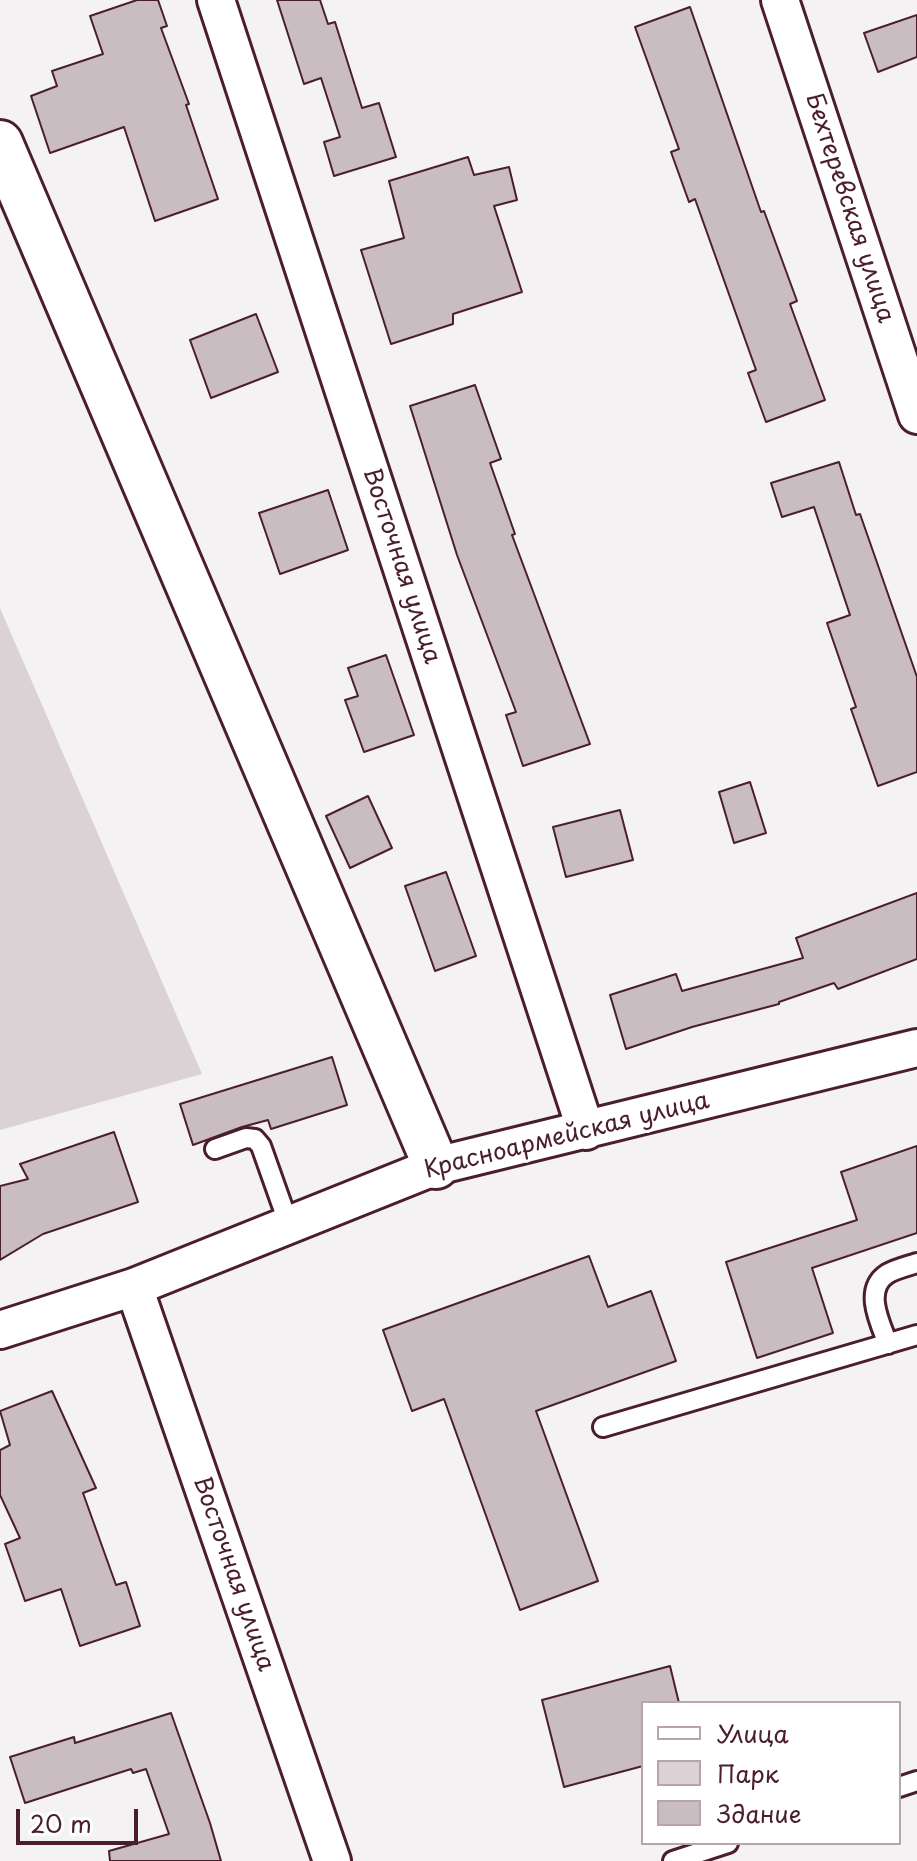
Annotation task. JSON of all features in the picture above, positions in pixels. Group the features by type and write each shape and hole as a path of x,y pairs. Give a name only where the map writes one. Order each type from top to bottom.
{"street":[{"name":"Восточная улица","path":"216,0 586,1131"},
{"name":"Бехтеревская улица","path":"780,0 917,415"},
{"path":"0,143 436,1166"},
{"name":"Красноармейская улица","path":"0,1330 134,1287 436,1166 917,1048"},
{"name":"Восточная улица","path":"134,1287 332,1861"}],"lane":[{"path":"215,1149 246,1138 255,1139 261,1146 289,1225"},
{"path":"888,1344 875,1309 874,1292 886,1275 917,1263"},
{"path":"603,1427 917,1335"},
{"path":"673,1861 722,1845"}],"green space":[{"path":"0,608 202,1074 0,1130"}],"building":[{"path":"137,0 158,0 167,26 161,28 189,104 186,105 218,199 155,221 124,127 50,153 31,96 57,86 52,71 103,54 90,16"},
{"path":"277,0 320,0 328,24 335,22 362,108 379,103 396,157 334,176 324,142 340,137 321,78 304,84"},
{"path":"690,7 761,212 764,211 797,301 790,304 825,400 766,422 748,373 756,370 695,199 689,202 671,152 679,149 635,27"},
{"path":"917,15 917,57 878,72 864,33"},
{"path":"468,157 474,175 509,167 517,200 494,206 522,292 453,314 453,324 391,344 361,250 404,238 389,181"},
{"path":"256,314 278,372 211,398 190,340"},
{"path":"475,385 501,459 490,463 515,534 512,535 590,744 523,766 506,715 516,712 457,555 410,406"},
{"path":"839,462 917,677 917,772 878,786 851,709 856,707 827,623 850,615 814,507 782,517 771,483"},
{"path":"328,490 348,550 280,574 259,513"},
{"path":"386,655 414,735 364,752 345,700 358,696 348,668"},
{"path":"750,782 766,833 734,843 719,792"},
{"path":"368,796 392,848 350,868 326,816"},
{"path":"620,810 633,860 566,877 553,827"},
{"path":"446,872 476,956 435,971 405,886"},
{"path":"917,893 917,959 838,989 834,983 779,1004 692,1027 626,1049 610,995 676,974 682,991 803,958 796,938"},
{"path":"332,1057 347,1105 271,1129 268,1120 193,1145 180,1104"},
{"path":"114,1132 138,1202 43,1234 0,1260 0,1186 28,1179 20,1164"},
{"path":"917,1146 917,1233 812,1268 833,1333 757,1358 726,1262 857,1220 841,1172"},
{"path":"589,1256 608,1307 651,1291 676,1361 536,1411 598,1581 520,1610 444,1399 412,1411 383,1330"},
{"path":"52,1391 96,1488 83,1493 116,1585 126,1582 140,1626 80,1646 61,1589 25,1601 5,1544 20,1538 0,1495 0,1450 10,1445 0,1411"},
{"path":"670,1666 679,1701 641,1701 641,1767 564,1787 542,1700"},
{"path":"171,1713 221,1861 110,1861 109,1851 169,1834 146,1769 133,1773 131,1769 25,1803 10,1757 74,1737 75,1743"}]}
